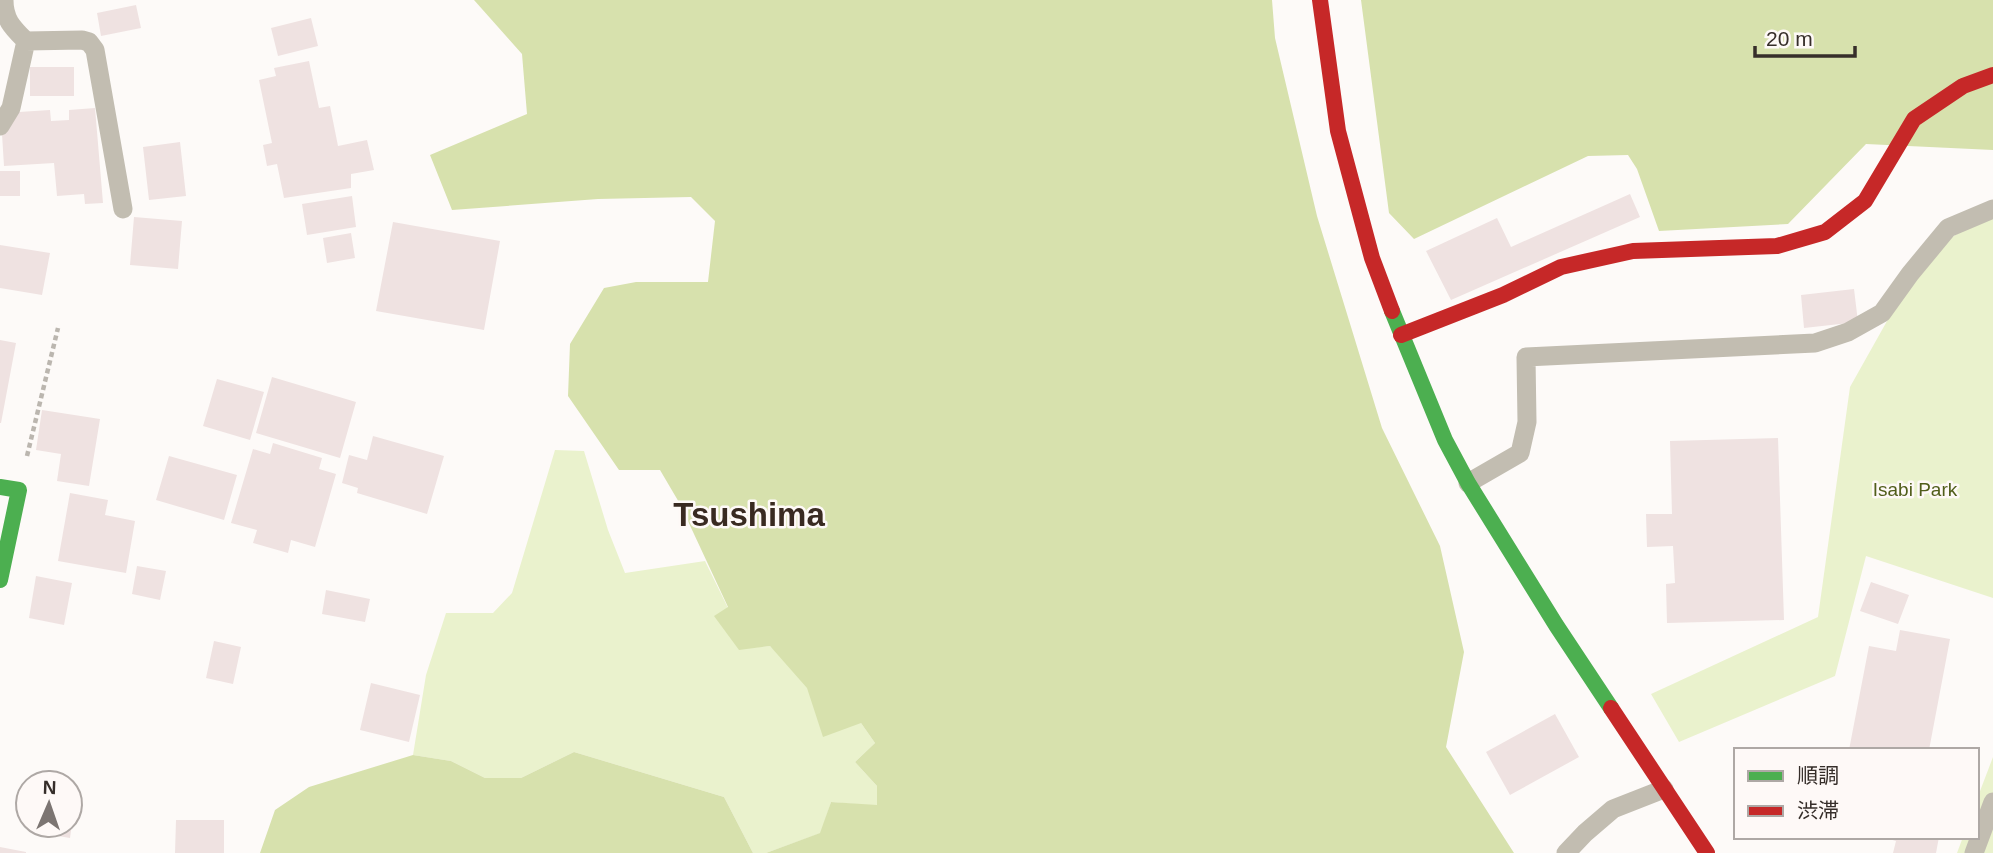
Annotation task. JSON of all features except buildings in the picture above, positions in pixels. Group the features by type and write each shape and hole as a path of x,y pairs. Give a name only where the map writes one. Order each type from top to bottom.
{"street":[{"path":"1320,0 1338,131 1372,258 1445,440 1468,483 1556,625 1707,853"},
{"path":"1401,335 1503,295 1561,267 1633,251 1777,246 1825,232 1866,201 1914,119 1964,86 1993,75"},
{"path":"0,487 19,491 0,580"}],"lane":[{"path":"4,0 5,26 26,41 82,40 95,50 122,209"},
{"path":"0,126 10,108 26,41"},
{"path":"1468,483 1520,453 1527,422 1526,357 1815,343 1848,332 1882,313 1948,228 1993,209"},
{"path":"1566,853 1613,809 1664,789"},
{"path":"1974,853 1993,802"}],"path":[{"path":"19,491 58,328"}],"green space":[{"path":"474,0 1272,0 1275,38 1317,216 1382,428 1440,546 1464,652 1446,747 1514,853 766,853 820,833 831,802 877,805 877,786 855,762 875,743 861,723 823,737 807,688 770,646 739,650 714,616 728,607 680,504 660,470 619,470 568,396 570,344 604,288 636,282 708,282 715,221 691,197 598,199 452,210 430,155 527,114 522,54"},
{"path":"1361,0 1993,0 1993,150 1866,144 1788,224 1659,231 1637,169 1628,155 1588,156 1414,239 1389,213"},
{"name":"Isabi Park","path":"1993,215 1993,598 1866,556 1835,676 1679,742 1651,694 1818,617 1850,387 1905,289 1949,239 1986,216"},
{"path":"555,450 584,451 608,530 625,573 705,561 728,608 715,616 739,649 770,646 861,723 875,743 855,762 877,786 877,806 831,802 821,833 766,853 753,853 724,797 574,752 521,778 485,778 451,761 413,755 426,675 446,613 493,613 512,593"},
{"path":"574,752 724,797 753,853 260,853 275,810 309,787 413,755 451,761 485,778 521,778"},
{"path":"1993,757 1993,853 1957,853 1962,839 1979,839 1979,794"}],"traffic: fast":[{"path":"1392,311 1445,440 1468,483 1611,708"},
{"path":"0,487 19,490 0,580"}],"traffic: jam":[{"path":"1320,0 1338,131 1372,258 1392,311"},
{"path":"1401,335 1503,295 1561,267 1633,251 1777,246 1825,232 1865,201 1914,119 1963,86 1993,75"},
{"path":"1611,708 1707,853"}],"district":[{"name":"Tsushima","path":"749,514"}]}
